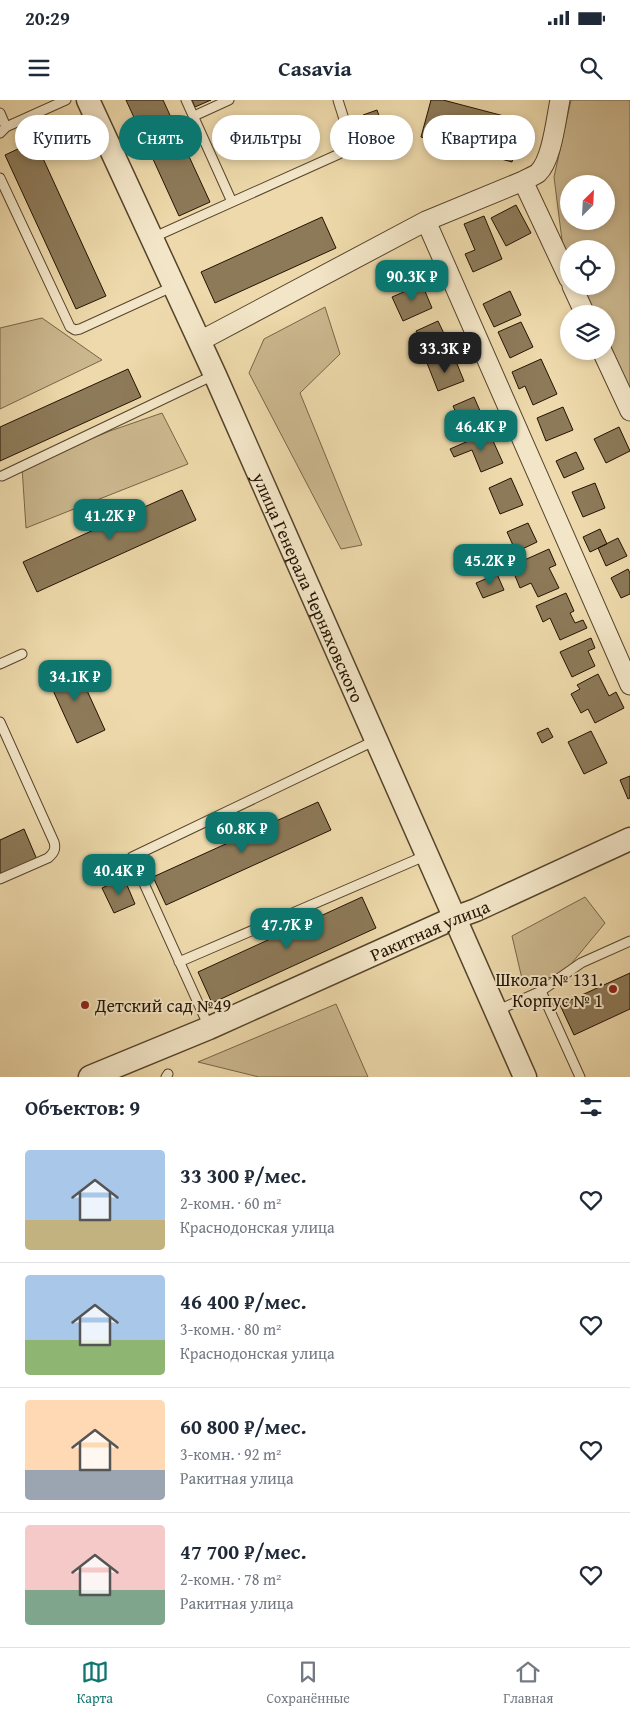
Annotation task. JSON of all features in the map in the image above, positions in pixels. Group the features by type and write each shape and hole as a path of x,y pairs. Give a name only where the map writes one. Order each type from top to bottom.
{"street":[{"name":"улица Генерала Черняховского","path":"88,100 200,341 525,1077"},
{"path":"200,341 426,221 537,174 544,165 560,100"},
{"path":"523,181 560,260"},
{"path":"426,221 630,685"},
{"path":"606,360 630,411"},
{"name":"Ракитная улица","path":"90,1077 209,1028 454,918 476,910 630,839"}],"lane":[{"path":"0,113 3,130 66,100"},
{"path":"186,100 194,115"},
{"path":"196,115 229,100"},
{"path":"152,238 339,154 344,148 347,133 338,100"},
{"path":"202,134 232,202"},
{"path":"0,178 70,328 80,329 174,286"},
{"path":"2,476 215,375"},
{"path":"0,664 22,654"},
{"path":"0,722 55,848 53,854 48,858 0,880"},
{"path":"209,1028 132,857 377,740"},
{"path":"179,962 428,854"},
{"path":"496,1011 540,991 581,963 630,941"},
{"path":"540,991 580,1077"}],"shaded area":[{"path":"571,100 630,100 630,397 613,360 615,360 615,305 587,305 582,295 615,295 615,240 562,240 561,230 615,230 615,175 560,175 560,224 554,177"},
{"path":"325,307 340,354 300,393 362,545 341,549 249,373 264,339"},
{"path":"42,318 102,360 0,409 0,328"},
{"path":"162,413 188,464 26,528 22,467 110,431"},
{"path":"585,897 605,923 562,975 523,983 512,936"},
{"path":"336,1004 368,1077 259,1077 198,1062"}],"building":[{"path":"126,100 163,100 170,115 133,115"},
{"path":"192,100 211,100 195,107"},
{"path":"431,100 443,100 500,115 427,115"},
{"path":"377,110 379,115 363,115"},
{"path":"15,150 15,160 44,160 106,296 76,309 5,155"},
{"path":"153,160 191,160 210,202 179,216"},
{"path":"516,205 531,233 506,246 491,218"},
{"path":"484,216 502,259 473,272 465,254 475,250 464,224"},
{"path":"322,217 336,248 215,303 201,272"},
{"path":"422,284 432,308 403,321 392,297"},
{"path":"510,291 521,315 494,327 483,304"},
{"path":"438,321 449,344 426,355 416,331"},
{"path":"521,322 533,347 510,358 498,332"},
{"path":"438,359 441,365 455,359 464,381 438,391 427,363"},
{"path":"541,359 557,394 533,405 525,386 519,389 512,372"},
{"path":"128,369 141,397 0,461 0,427"},
{"path":"474,397 484,420 463,429 453,406"},
{"path":"563,407 573,430 546,441 537,418"},
{"path":"619,427 630,451 606,463 594,439"},
{"path":"489,432 503,463 481,472 472,450 454,457 450,449"},
{"path":"576,452 584,469 564,478 556,461"},
{"path":"511,478 523,505 500,514 489,488"},
{"path":"595,483 605,508 583,517 572,492"},
{"path":"182,490 196,520 37,592 23,562"},
{"path":"528,523 537,542 516,552 507,532"},
{"path":"600,529 607,544 590,552 583,537"},
{"path":"618,538 627,556 606,566 598,548"},
{"path":"549,549 556,565 549,568 559,588 538,597 531,583 520,588 511,566"},
{"path":"628,569 630,573 630,594 621,598 611,578"},
{"path":"497,574 504,590 483,598 476,583"},
{"path":"566,593 574,611 570,613 575,623 583,620 587,628 560,640 550,618 543,622 536,606"},
{"path":"591,638 595,648 588,651 595,666 572,677 560,652"},
{"path":"74,662 105,730 77,743 46,675"},
{"path":"598,674 609,696 616,692 624,708 595,723 588,709 581,713 571,694 580,689 577,685"},
{"path":"548,728 553,737 542,743 537,733"},
{"path":"591,731 607,763 584,774 568,742"},
{"path":"630,776 630,798 628,799 620,780"},
{"path":"318,802 331,830 166,905 153,877"},
{"path":"24,829 38,862 0,879 0,840"},
{"path":"124,878 135,904 114,913 102,888"},
{"path":"362,897 376,928 212,1003 198,972"},
{"name":"Школа № 131. Корпус № 1","path":"630,973 630,1009 574,1035 560,1005"}],"place":[{"name":"Школа № 131. Корпус № 1","path":"613,989"},
{"name":"Детский сад №49","path":"85,1005"}]}
